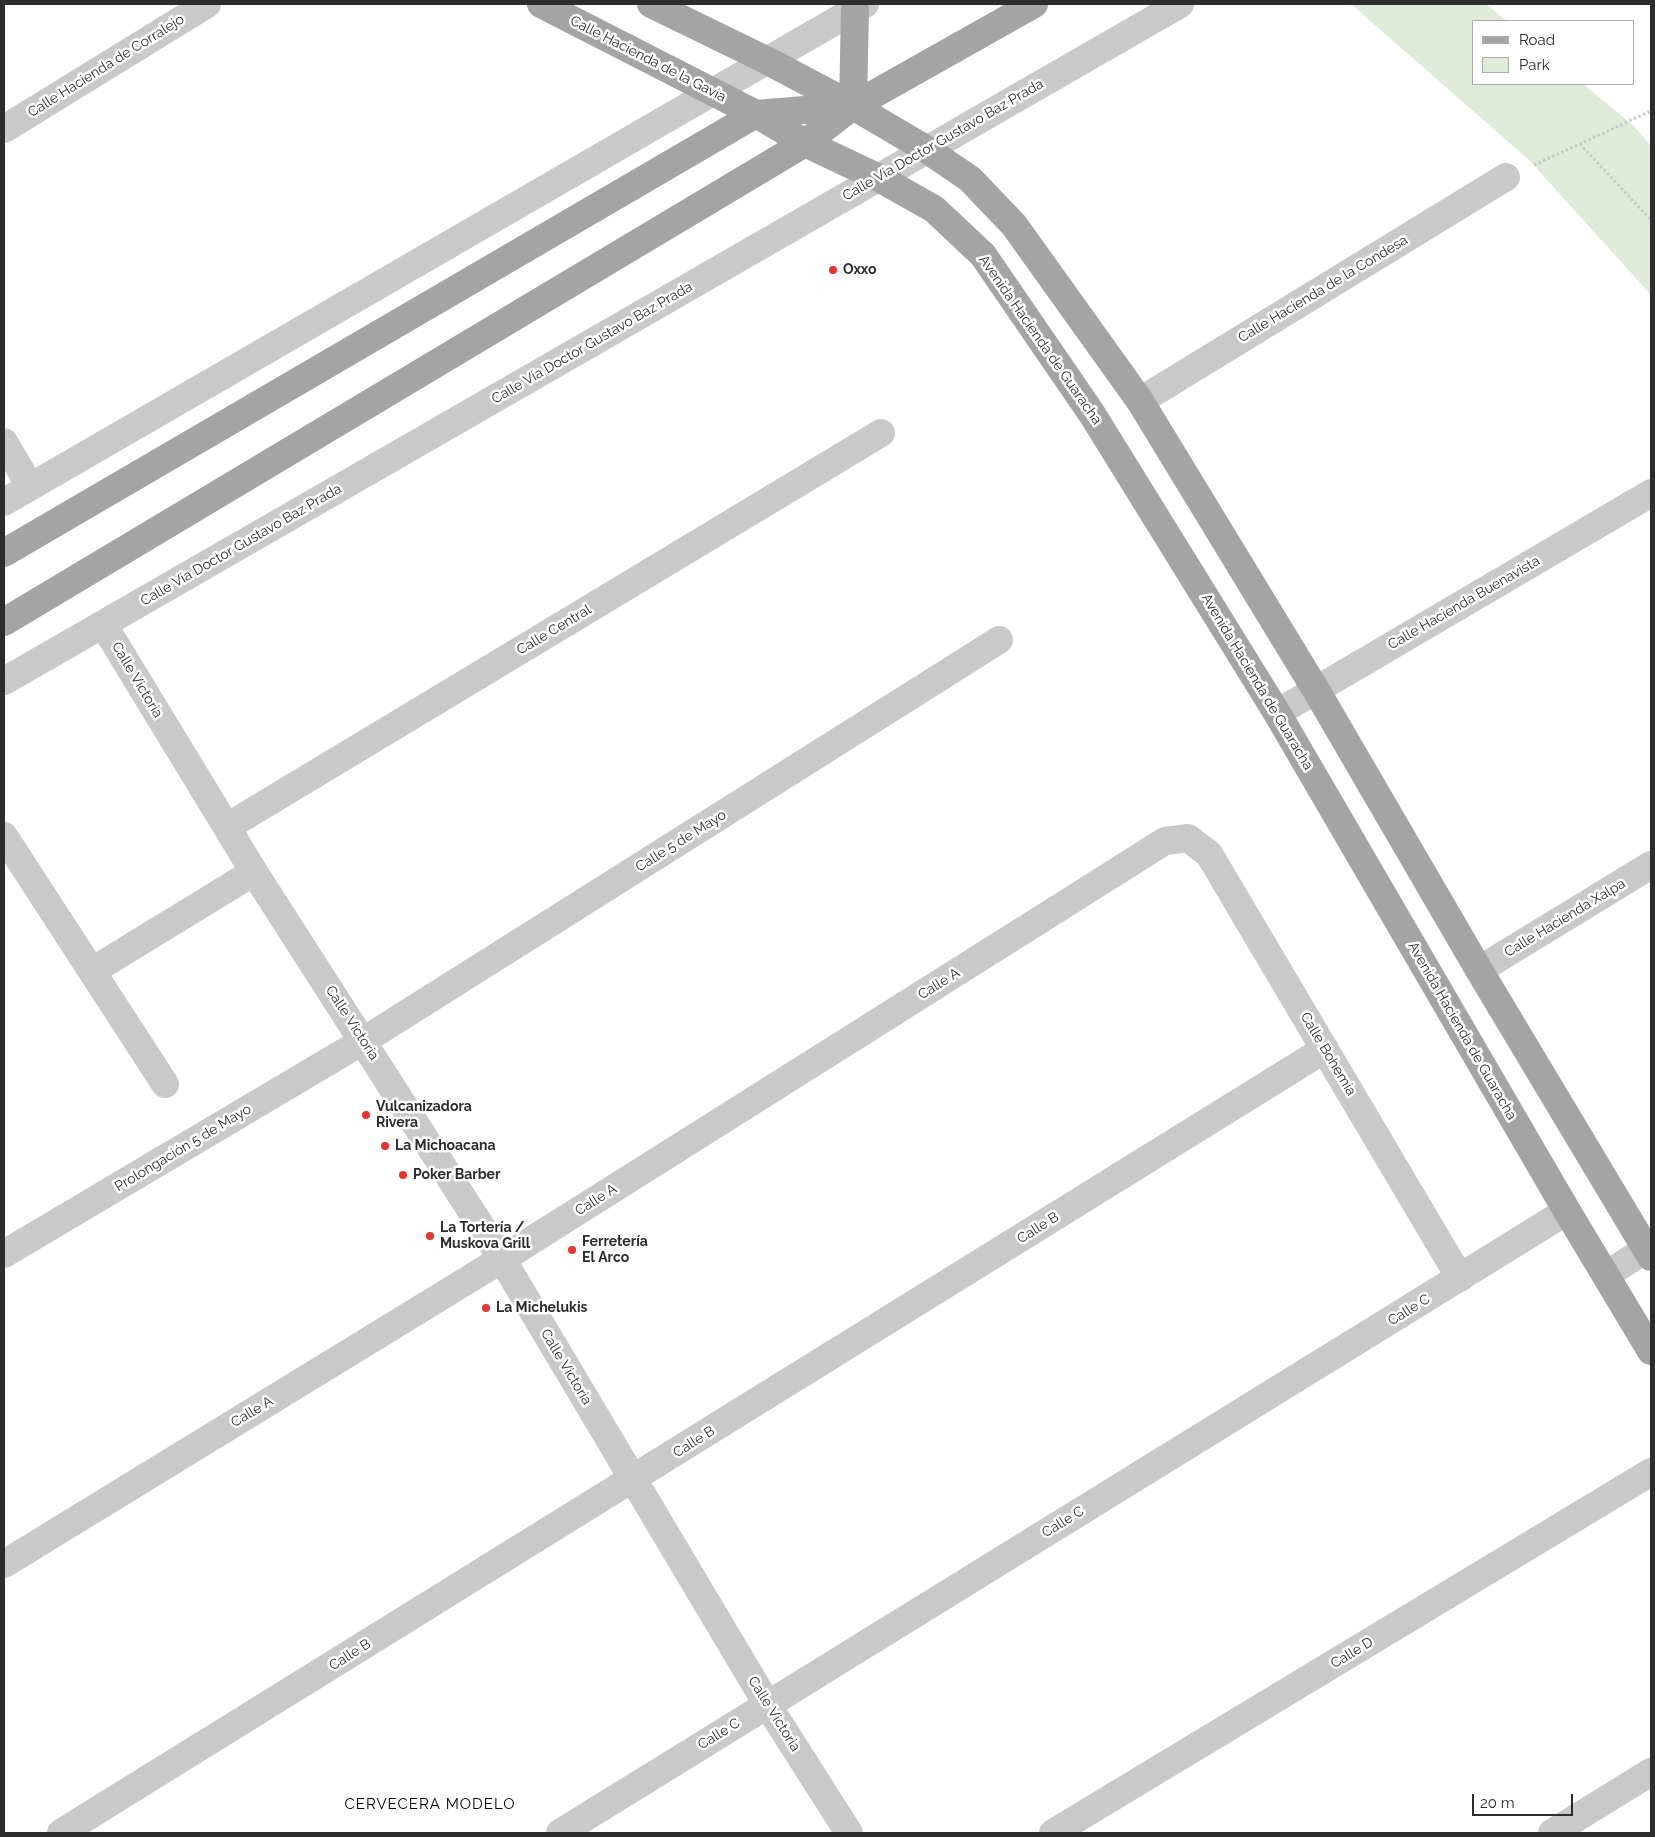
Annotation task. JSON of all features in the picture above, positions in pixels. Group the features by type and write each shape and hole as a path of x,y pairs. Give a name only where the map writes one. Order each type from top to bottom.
{"main road":[{"name":"Calle Hacienda de la Gavia","path":"540,4 756,114"},
{"path":"651,4 766,60 853,106 926,149 970,179 1014,225 1140,401 1316,690 1479,970 1650,1251"},
{"path":"4,622 805,142 853,106 1034,4"},
{"path":"853,106 860,7"},
{"path":"4,553 756,114 853,106"},
{"name":"Avenida Hacienda de Guaracha","path":"756,114 805,142 879,178 934,209 982,255 1092,414 1276,713 1567,1211 1651,1350"}],"street":[{"name":"Calle Hacienda de Corralejo","path":"4,129 208,4"},
{"name":"Calle Vía Doctor Gustavo Baz Prada","path":"4,681 1180,4"},
{"path":"4,502 711,91 860,7"},
{"name":"Calle Hacienda de la Condesa","path":"1140,401 1506,177"},
{"name":"Calle Central","path":"227,827 881,434"},
{"path":"4,442 30,486"},
{"name":"Calle Hacienda Buenavista","path":"1276,713 1651,493"},
{"name":"Calle Victoria","path":"103,624 254,872 502,1259 767,1704 849,1833"},
{"name":"Calle 5 de Mayo","path":"363,1041 999,640"},
{"path":"4,836 164,1084"},
{"name":"Calle Bohemia","path":"1188,838 1209,854 1460,1278"},
{"name":"Calle A","path":"4,1564 502,1259 1165,841 1188,838"},
{"name":"Calle Hacienda Xalpa","path":"1479,970 1651,865"},
{"path":"92,971 254,872"},
{"name":"Prolongación 5 de Mayo","path":"4,1254 363,1041"},
{"name":"Calle B","path":"61,1833 634,1480 1325,1049"},
{"name":"Calle C","path":"560,1833 1567,1211"},
{"path":"1606,1275 1650,1251"},
{"name":"Calle D","path":"1053,1833 1651,1472"},
{"path":"1552,1833 1651,1772"}],"path":[{"path":"1506,177 1651,111"},
{"path":"1580,144 1651,220"}],"green space":[{"path":"1351,4 1486,4 1506,20 1472,20 1472,85 1584,85 1634,126 1651,146 1651,295 1529,160"}],"place":[{"name":"Oxxo","path":"833,270"},
{"name":"Vulcanizadora Rivera","path":"366,1115"},
{"name":"La Michoacana","path":"385,1146"},
{"name":"Poker Barber","path":"403,1175"},
{"name":"La Tortería / Muskova Grill","path":"430,1236"},
{"name":"Ferretería El Arco","path":"572,1250"},
{"name":"La Michelukis","path":"486,1308"}],"district":[{"name":"CERVECERA MODELO","path":"430,1804"}]}
